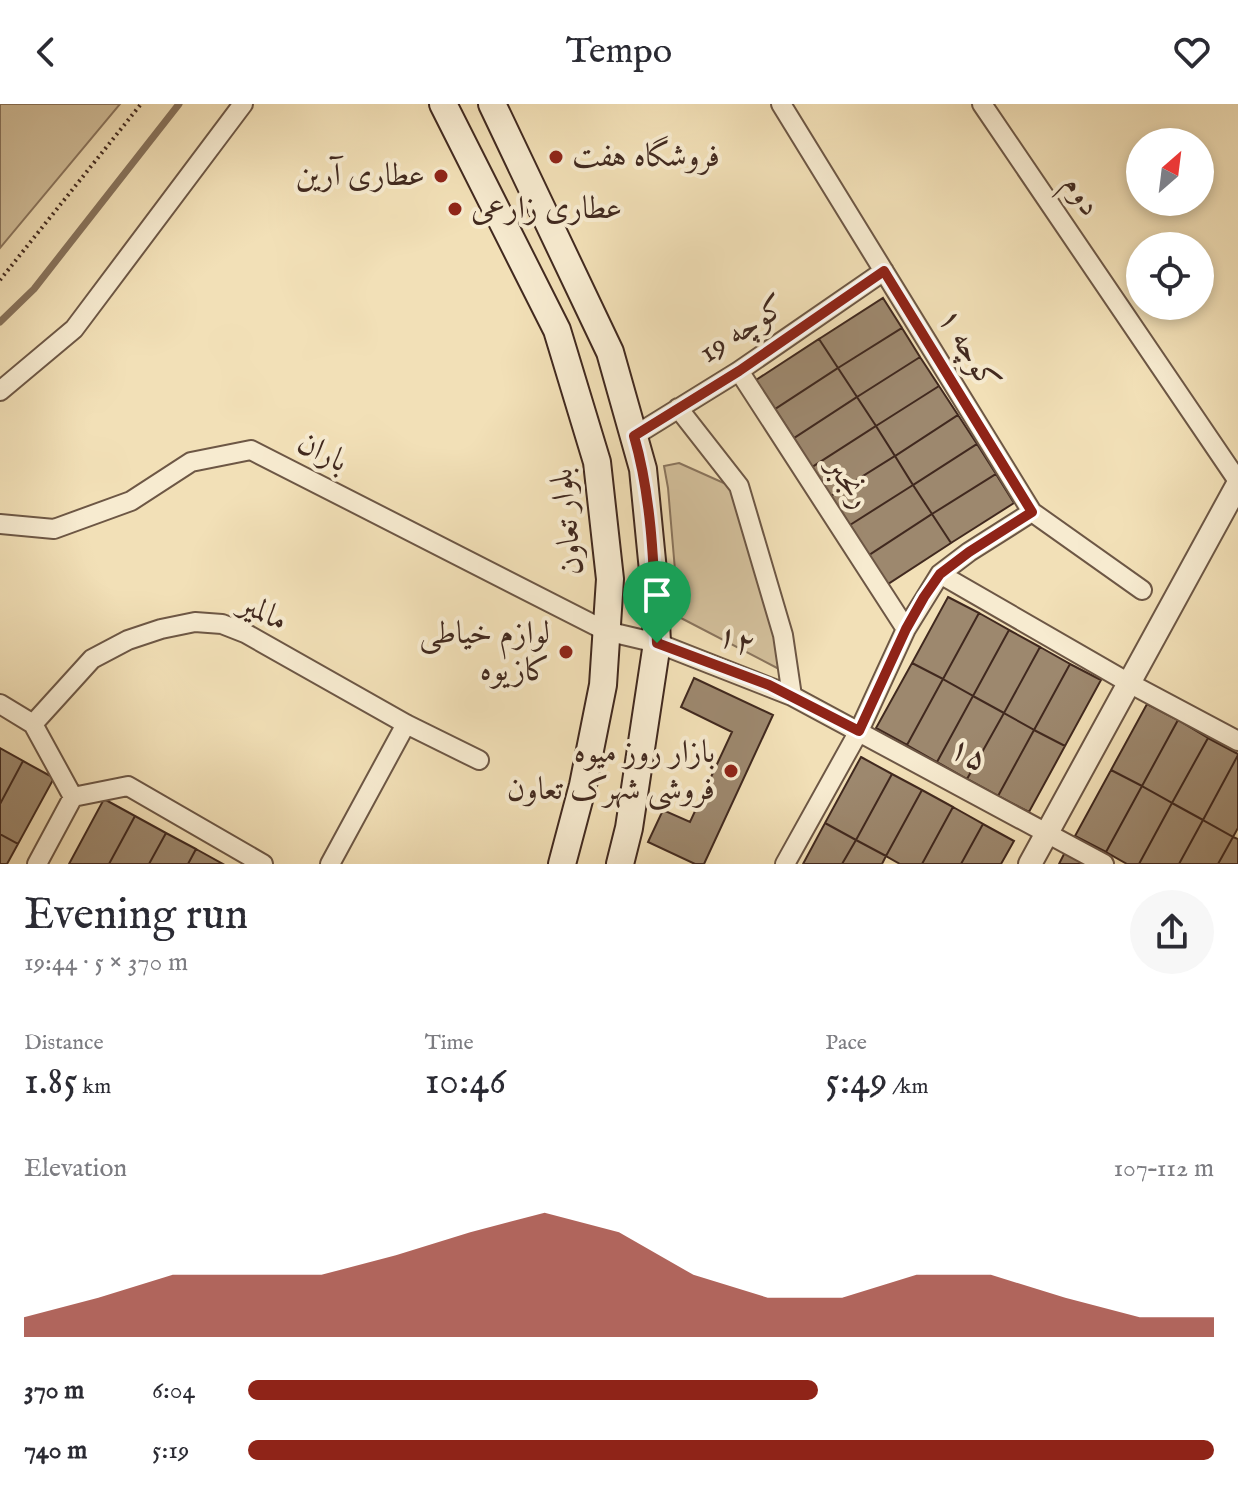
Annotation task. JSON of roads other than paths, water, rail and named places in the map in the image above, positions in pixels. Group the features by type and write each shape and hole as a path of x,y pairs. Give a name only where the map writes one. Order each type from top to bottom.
{"main road":[{"name":"بلوار تعاون","path":"443,104 557,330 597,462 610,579 603,685 583,785 562,864"},
{"path":"492,104 610,352 643,469 657,643 629,828 620,864"}],"street":[{"path":"0,391 74,329 243,104"},
{"name":"کوچه ۱","path":"781,104 1032,512 1142,590"},
{"name":"دوم","path":"982,104 1238,482"},
{"name":"کوچه 19","path":"634,436 739,371 884,271"},
{"name":"رنجبر","path":"739,371 906,629"},
{"path":"678,408 739,486 783,635 792,696"},
{"name":"باران","path":"0,524 54,529 131,501 191,462 251,450 606,631 657,643"},
{"path":"1030,864 1238,482"},
{"path":"785,864 859,731 906,629 940,574 1032,512"},
{"path":"940,574 1129,683 1238,741"},
{"name":"مالمیر","path":"33,724 92,659 128,640 161,629 195,622 222,624 245,633 406,724 479,760"},
{"name":"۱۲","path":"657,643 792,696 859,731"},
{"path":"0,704 33,724 73,797"},
{"path":"330,864 406,724"},
{"name":"۱۵","path":"859,731 1104,864"},
{"path":"73,797 128,786 263,864"},
{"path":"37,864 73,797"}],"waterway":[{"path":"0,322 34,289 179,104"}],"place":[{"name":"فروشگاه هفت","path":"556,157"},
{"name":"عطاری آرین","path":"441,176"},
{"name":"عطاری زارعی","path":"455,209"},
{"name":"لوازم خیاطی کازیوه","path":"566,652"},
{"name":"بازار روز میوه فروشی شهرک تعاون","path":"731,771"}]}
